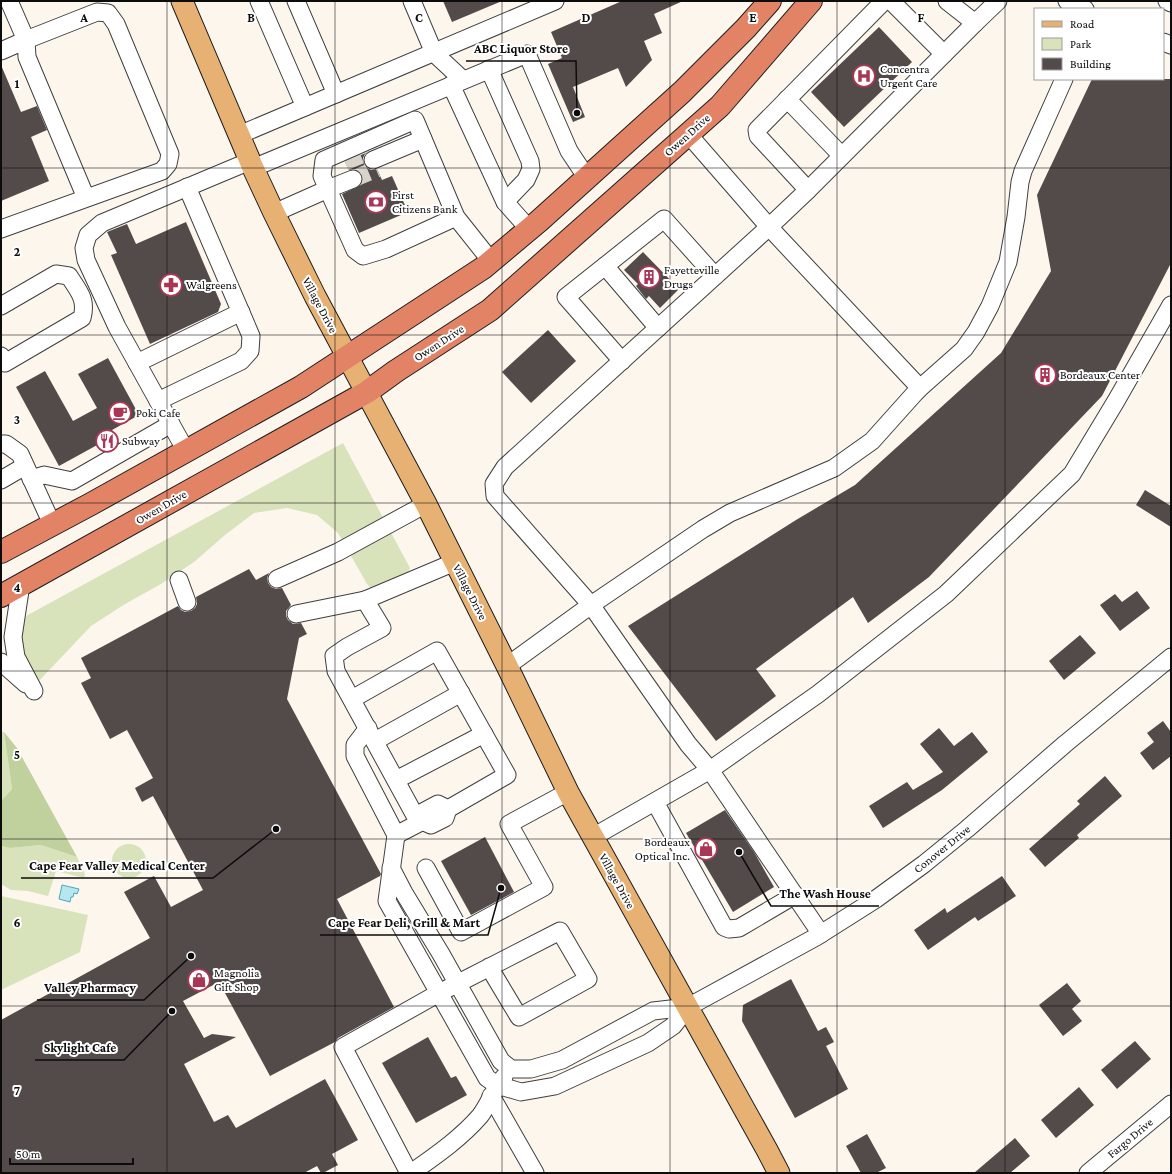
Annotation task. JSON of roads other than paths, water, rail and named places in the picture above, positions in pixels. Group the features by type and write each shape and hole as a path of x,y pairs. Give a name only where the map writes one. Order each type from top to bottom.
{"highway":[{"path":"1,552 301,387 465,280 491,261 529,229 682,92 746,28 770,1"},
{"name":"Owen Drive","path":"1,596 367,392 490,310 720,106 811,1"}],"main road":[{"name":"Village Drive","path":"182,1 251,165 315,296 426,504 568,792 764,1143 779,1173"}],"street":[{"path":"9,1 26,40 27,58 86,198"},
{"path":"259,1 305,107"},
{"path":"296,1 336,94"},
{"path":"412,1 434,53 457,83 505,202 529,229"},
{"path":"239,135 555,1"},
{"path":"808,190 758,136 757,130 884,1"},
{"path":"891,1 944,54"},
{"path":"947,1 975,23"},
{"path":"820,934 710,770 688,744 591,605 494,496 494,484 505,468 808,190 998,1"},
{"path":"1066,1 1083,8"},
{"path":"1167,1 1171,3"},
{"path":"1,51 97,12 108,13 116,24 170,154 168,164 162,171 1,229"},
{"path":"186,451 137,363 86,260 84,248 88,235 102,223 187,187 251,165 527,54 569,151 587,178"},
{"path":"490,69 531,165 531,169 526,180 505,202"},
{"path":"507,666 591,605 703,529 730,513 834,468 872,440 920,388 964,348 976,332 990,306 1008,262 1023,171 1064,80"},
{"path":"788,99 842,156"},
{"path":"373,160 421,134"},
{"path":"421,134 324,160 325,180 355,250 363,256 386,250 456,217"},
{"path":"421,134 456,217 491,261"},
{"path":"688,134 769,227 920,388"},
{"path":"274,213 325,180 349,170"},
{"path":"158,401 241,361 250,350 251,336 187,187"},
{"path":"622,361 566,298 664,219 715,276"},
{"path":"606,266 658,328"},
{"path":"1,306 56,274 69,276 81,294 85,308 82,318 5,363 1,356"},
{"path":"85,308 107,305"},
{"path":"593,837 710,770 818,694 946,594 1072,474 1171,305"},
{"path":"137,363 241,312"},
{"path":"1,480 28,472 72,481 171,424"},
{"path":"1,444 6,444 20,454 52,524"},
{"path":"277,579 338,552 426,504"},
{"path":"296,614 365,600 455,562"},
{"path":"179,580 187,602"},
{"path":"1,662 34,691 16,657 13,637 21,584"},
{"path":"365,600 382,628 347,647 334,656 336,671 421,822"},
{"path":"352,699 438,651 507,775 448,809 438,804 423,812 421,822"},
{"name":"Conover Drive","path":"688,1007 820,934 876,899 924,864 967,829 1065,744 1171,657"},
{"path":"461,693 372,734 355,745 355,756 396,835 387,901 494,1090 535,1173"},
{"path":"396,780 484,734"},
{"path":"426,868 461,932 544,887 509,824 568,792"},
{"path":"655,802 724,927 729,929 739,928 795,895"},
{"path":"396,835 421,822"},
{"path":"391,868 501,1061 511,1069 531,1069 562,1060 653,1011 688,1007"},
{"path":"489,967 519,1017 588,979 560,931 457,983 343,1047 410,1173 449,1146 480,1115 494,1090 511,1069"},
{"path":"494,1090 521,1092 555,1086 648,1043 673,1026 688,1007"},
{"name":"Fargo Drive","path":"1088,1173 1171,1104"}],"water":[{"path":"62,885 79,889 77,894 74,893 73,897 71,897 70,902 59,899"}],"tunnel":[{"path":"345,162 369,152"},
{"path":"353,179 377,169"}],"place":[{"name":"Concentra Urgent Care","path":"864,76"},
{"name":"ABC Liquor Store","path":"577,113"},
{"name":"First Citizens Bank","path":"376,202"},
{"name":"Fayetteville Drugs","path":"649,277"},
{"name":"Walgreens","path":"171,285"},
{"name":"Bordeaux Center","path":"1045,375"},
{"name":"Poki Cafe","path":"120,413"},
{"name":"Subway","path":"107,441"},
{"name":"Cape Fear Valley Medical Center","path":"276,829"},
{"name":"Bordeaux Optical Inc.","path":"706,849"},
{"name":"The Wash House","path":"739,852"},
{"name":"Cape Fear Deli, Grill & Mart","path":"501,888"},
{"name":"Valley Pharmacy","path":"191,956"},
{"name":"Magnolia Gift Shop","path":"199,980"},
{"name":"Skylight Cafe","path":"172,1011"}]}
